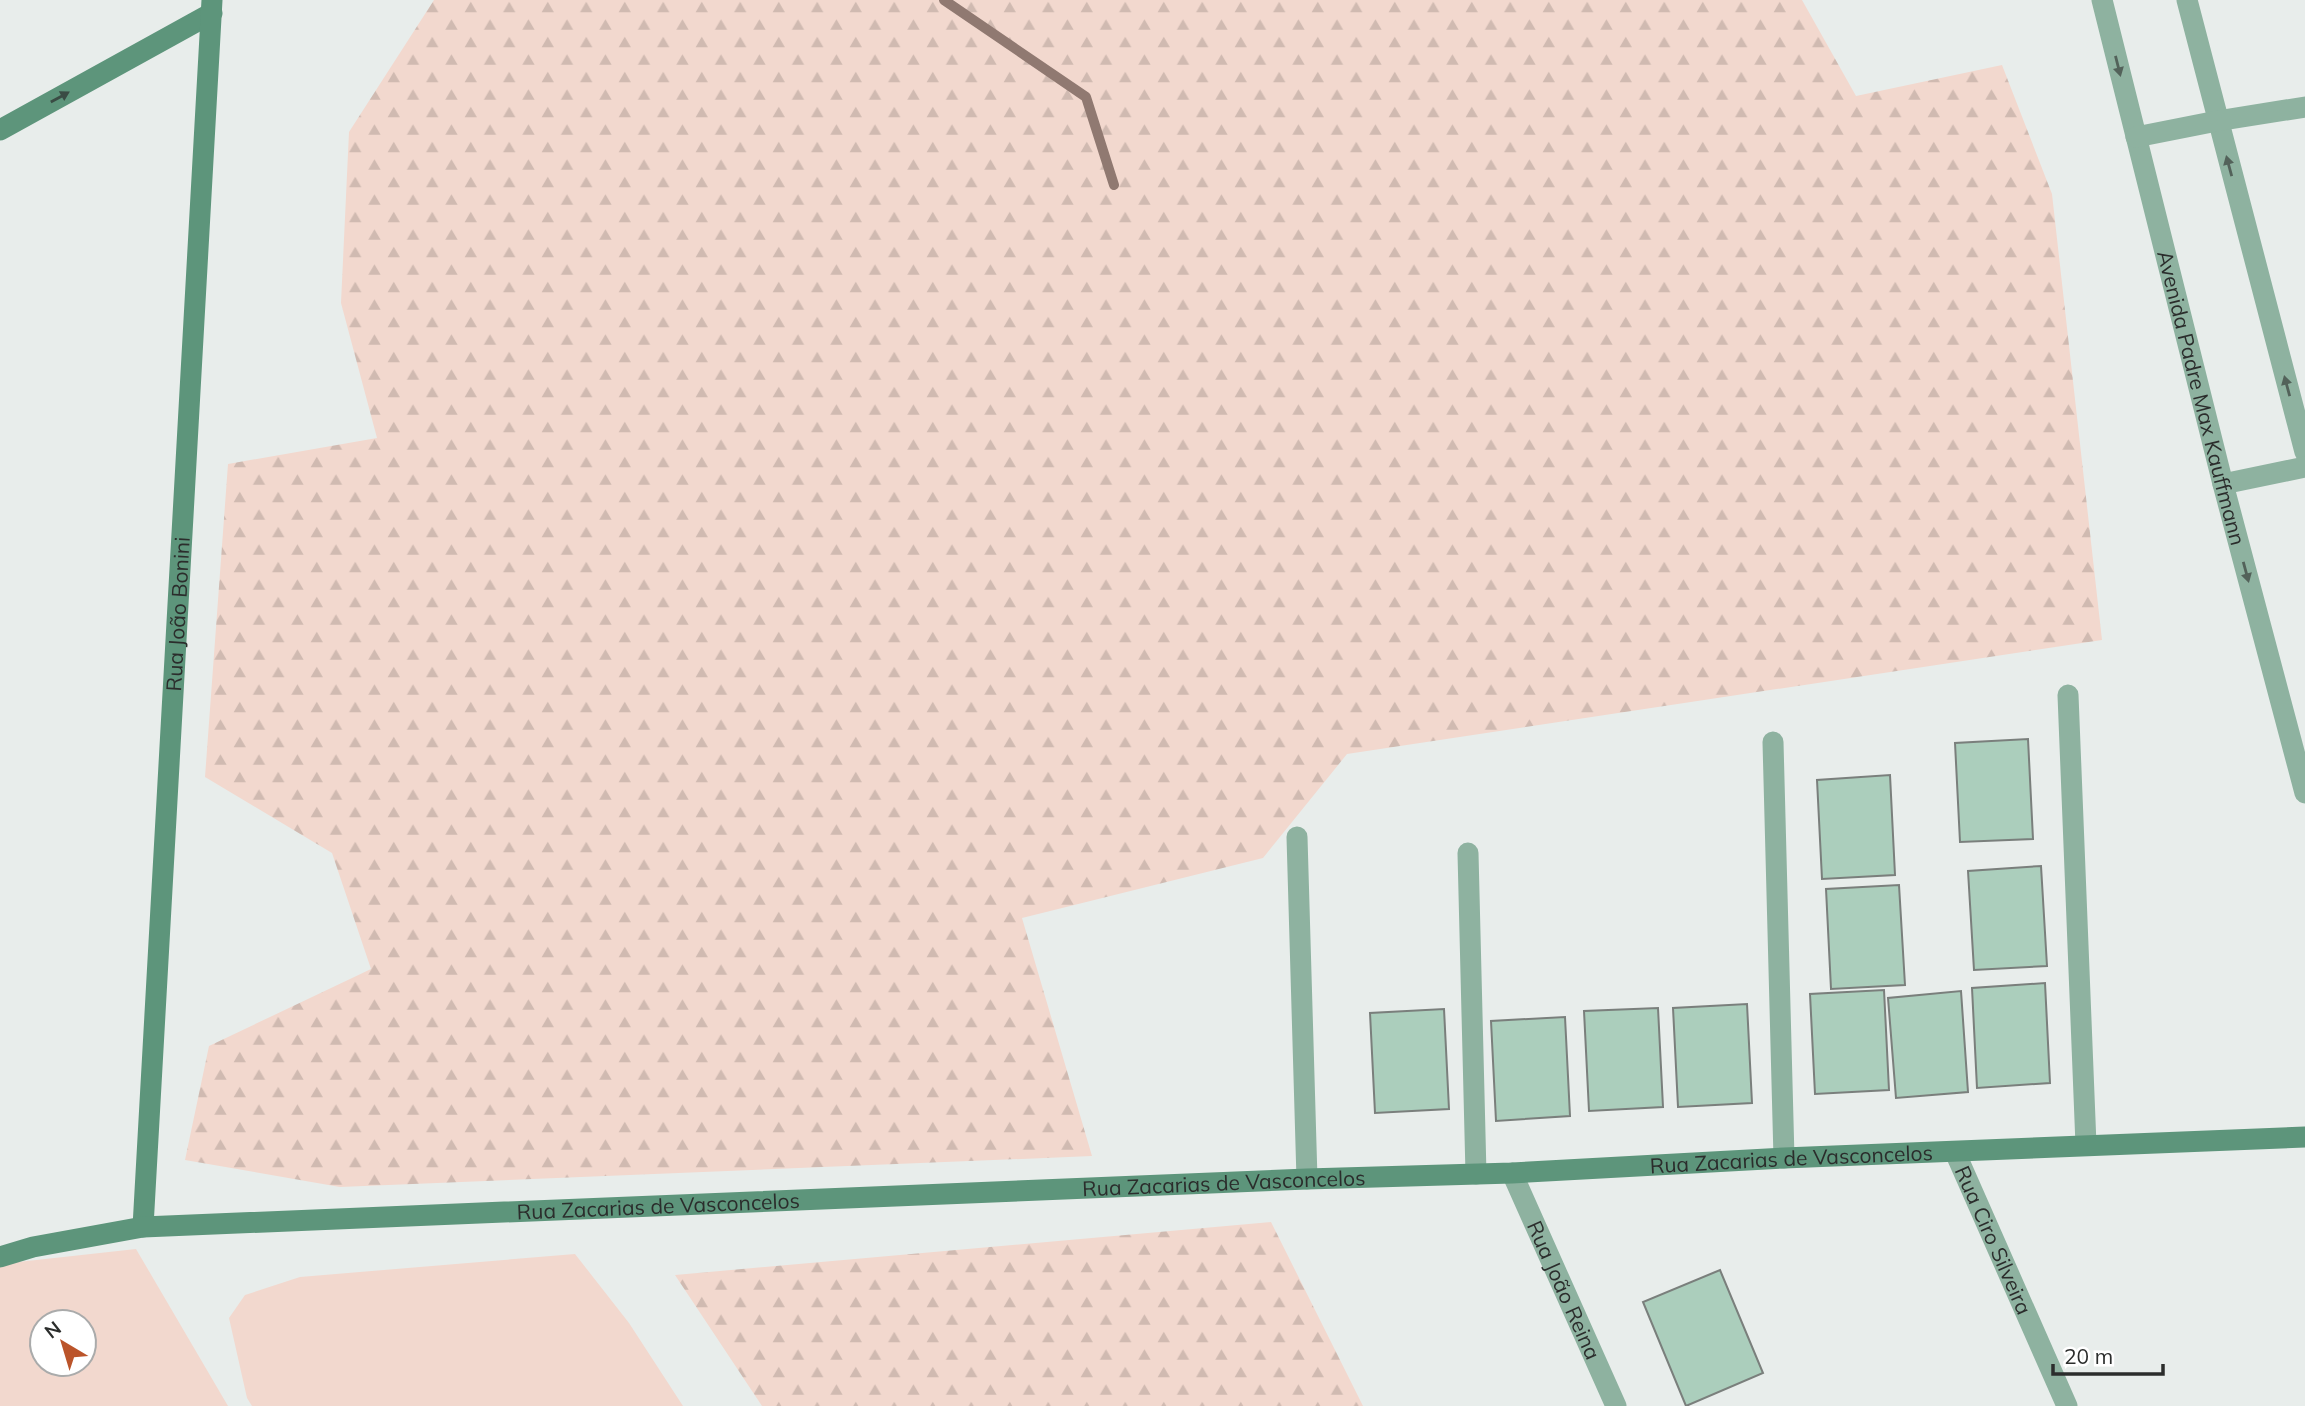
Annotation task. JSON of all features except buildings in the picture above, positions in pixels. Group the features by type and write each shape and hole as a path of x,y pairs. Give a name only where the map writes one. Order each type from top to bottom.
{"street":[{"name":"Avenida Padre Max Kauffmann","path":"2102,0 2223,484 2300,755 2305,793"},
{"path":"2187,0 2305,452"},
{"path":"0,130 212,6"},
{"name":"Rua João Bonini","path":"143,1227 212,6"},
{"path":"2136,137 2305,107"},
{"path":"2223,484 2305,467"},
{"path":"2068,695 2085,1145"},
{"path":"1773,742 1784,1158"},
{"path":"1297,837 1307,1179"},
{"path":"1468,853 1476,1174"},
{"name":"Rua Zacarias de Vasconcelos","path":"0,1257 33,1247 143,1227 1512,1173 1784,1158 2305,1137"},
{"name":"Rua Ciro Silveira","path":"1955,1152 2067,1406"},
{"name":"Rua João Reina","path":"1512,1173 1616,1406"}],"green space":[{"path":"434,0 1802,0 1856,96 2002,65 2052,194 2102,640 1347,754 1263,858 1022,918 1092,1156 340,1187 185,1160 209,1046 371,969 332,853 205,777 228,464 377,438 341,303 349,132"},
{"path":"1271,1222 1363,1406 762,1406 675,1275"},
{"path":"136,1249 228,1406 0,1406 0,1264"},
{"path":"575,1254 629,1323 683,1406 252,1406 247,1398 229,1318 245,1295 300,1277"}],"waterway":[{"path":"944,0 1086,97 1114,185"}]}
